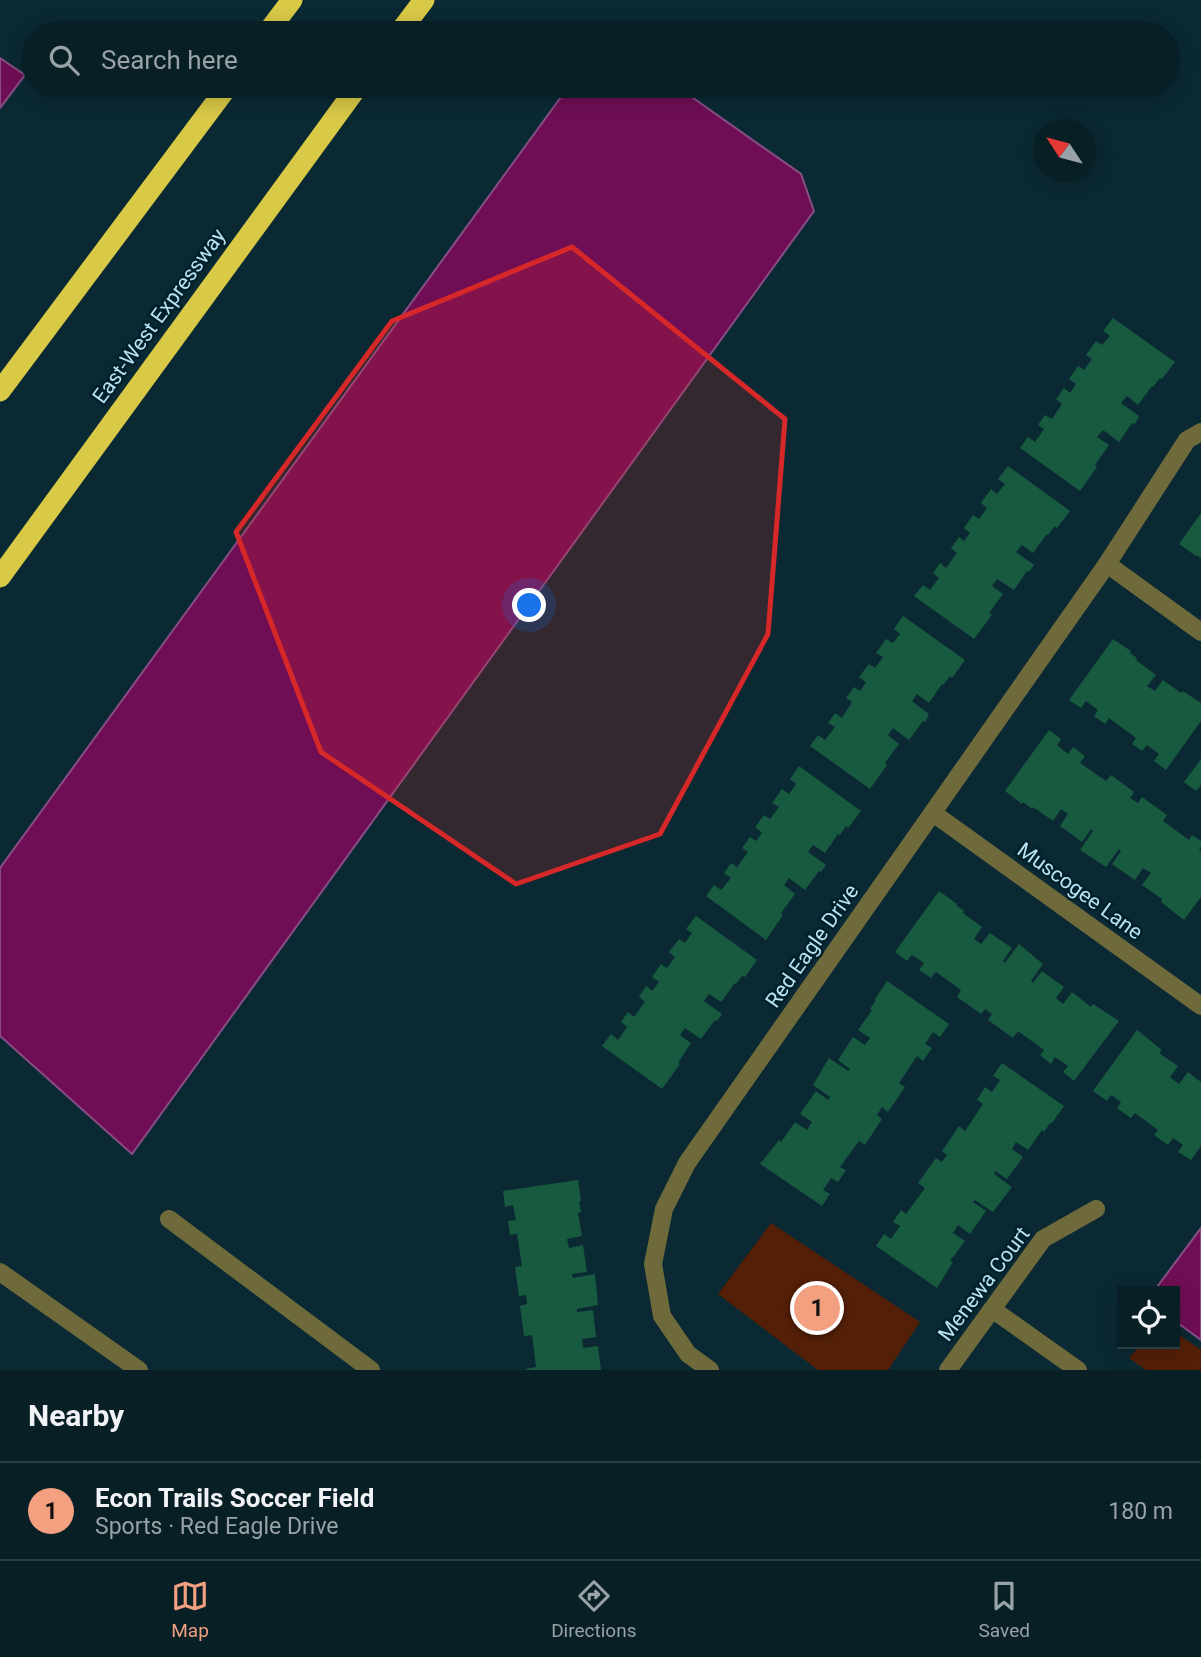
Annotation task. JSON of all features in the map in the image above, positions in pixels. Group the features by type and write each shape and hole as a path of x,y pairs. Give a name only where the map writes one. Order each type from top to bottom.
{"highway":[{"path":"276,21 292,0"},
{"path":"407,21 424,0"},
{"path":"0,391 219,98"},
{"name":"East-West Expressway","path":"0,577 349,98"}],"street":[{"name":"Red Eagle Drive","path":"710,1370 688,1354 662,1316 653,1264 664,1209 687,1163 1107,564 1187,440 1201,432"},
{"path":"1107,564 1201,632"},
{"name":"Muscogee Lane","path":"933,813 1201,1006"},
{"name":"Menewa Court","path":"948,1370 1043,1239 1096,1209"},
{"path":"169,1219 371,1370"},
{"path":"0,1272 139,1370"},
{"path":"992,1309 1077,1370"}],"highlighted area":[{"path":"572,247 785,419 768,634 660,834 516,884 321,752 236,532 392,321"}],"shaded area":[{"path":"0,58 21,72 21,80 0,108"},
{"path":"560,98 693,98 801,174 814,211 132,1154 0,1036 0,868"},
{"path":"771,1223 920,1322 888,1370 818,1370 718,1294"},
{"path":"1201,1228 1201,1340 1180,1325 1180,1286 1158,1286"},
{"path":"1180,1335 1201,1350 1201,1370 1146,1370 1129,1358 1137,1349 1180,1349"}],"building":[{"path":"1113,318 1175,362 1138,405 1127,396 1121,403 1139,416 1119,442 1103,430 1097,437 1109,445 1080,491 1020,448 1028,437 1035,442 1044,429 1038,425 1045,415 1052,419 1062,404 1056,399 1064,388 1070,393 1076,384 1069,379 1078,366 1084,370 1092,359 1086,355 1096,341 1102,345 1110,336 1103,331"},
{"path":"1008,466 1070,511 1033,553 1022,545 1016,552 1034,565 1014,590 997,579 992,586 1003,594 989,613 992,615 974,639 914,596 923,585 930,590 939,578 933,573 940,563 946,568 957,553 951,548 959,537 964,541 970,533 964,528 973,515 979,519 987,508 981,503 991,489 997,494 1005,484 998,479"},
{"path":"1201,513 1201,558 1179,544"},
{"path":"903,616 965,660 952,678 950,676 942,684 929,703 917,694 912,701 929,714 909,740 893,728 888,735 899,744 870,789 810,746 818,735 825,740 835,727 828,723 835,713 842,718 852,702 846,698 854,687 860,691 866,682 859,677 869,664 875,668 883,657 876,653 886,639 893,643 900,634 894,629"},
{"path":"1113,639 1131,651 1136,660 1156,675 1147,686 1155,691 1163,680 1201,703 1201,721 1166,770 1154,761 1159,754 1147,745 1142,751 1132,744 1136,738 1109,718 1105,724 1094,716 1098,710 1086,701 1081,708 1069,700"},
{"path":"1049,730 1061,739 1057,745 1068,754 1073,747 1085,756 1080,763 1106,781 1111,775 1134,792 1130,798 1138,803 1142,797 1167,815 1163,821 1189,840 1192,835 1201,841 1201,897 1184,920 1142,885 1151,873 1143,868 1135,880 1112,864 1121,851 1119,849 1106,867 1080,850 1093,831 1091,829 1082,842 1060,826 1068,814 1061,809 1053,821 1005,791"},
{"path":"1201,759 1201,785 1196,791 1184,782"},
{"path":"799,766 861,811 848,828 846,826 840,835 838,834 825,853 813,845 808,852 826,865 805,890 789,878 784,885 795,894 766,940 706,896 714,885 721,890 731,878 724,873 731,863 737,867 748,852 742,848 750,837 756,841 762,833 755,827 764,815 770,819 779,807 772,803 782,789 789,794 796,784 790,779"},
{"path":"939,891 982,927 974,939 981,944 990,933 1012,948 1003,961 1005,963 1019,944 1043,964 1031,981 1033,983 1042,971 1064,987 1056,998 1063,1004 1072,992 1091,1007 1093,1004 1119,1021 1074,1081 1063,1072 1068,1066 1055,1057 1051,1064 1040,1055 1044,1050 1018,1031 1013,1038 988,1020 992,1014 985,1009 981,1014 957,997 961,990 936,972 931,978 919,970 924,963 912,955 907,961 895,952"},
{"path":"696,916 757,960 721,1002 709,994 704,1001 722,1014 701,1039 685,1028 680,1035 691,1043 662,1089 602,1046 611,1034 618,1040 627,1027 621,1022 628,1012 634,1017 645,1002 639,997 646,986 652,991 659,982 652,977 661,964 667,968 675,957 669,952 679,939 685,943 692,933 686,929"},
{"path":"887,981 949,1024 940,1037 933,1032 925,1044 932,1048 923,1061 917,1056 899,1083 905,1087 888,1112 882,1107 877,1115 882,1119 865,1145 859,1141 840,1167 846,1170 838,1182 831,1178 823,1190 830,1194 822,1206 760,1164 795,1122 807,1130 812,1122 800,1114 816,1091 828,1100 830,1097 813,1085 829,1058 848,1071 850,1069 838,1060 853,1037 865,1045 870,1038 858,1030"},
{"path":"1137,1030 1162,1050 1159,1053 1178,1066 1170,1077 1179,1084 1188,1072 1201,1082 1201,1146 1191,1160 1178,1152 1183,1145 1173,1138 1168,1145 1154,1135 1158,1130 1135,1113 1131,1118 1117,1108 1121,1102 1111,1095 1107,1101 1093,1091"},
{"path":"1002,1063 1064,1106 1028,1150 1016,1142 1012,1149 1023,1157 1007,1179 995,1171 994,1174 1012,1187 993,1212 975,1200 973,1202 986,1211 970,1234 958,1225 953,1233 965,1241 950,1261 953,1262 937,1288 876,1246 884,1234 891,1239 900,1226 893,1222 901,1210 906,1214 925,1188 918,1183 936,1158 942,1162 947,1155 942,1151 959,1126 965,1131 983,1104 977,1100 985,1087 992,1092 1000,1080 993,1076"},
{"path":"578,1180 581,1212 578,1213 582,1236 567,1239 569,1248 583,1245 587,1272 572,1274 573,1278 595,1274 598,1305 577,1309 577,1312 593,1310 596,1337 582,1339 583,1348 598,1346 601,1370 526,1370 536,1367 532,1335 524,1336 520,1306 527,1304 526,1295 519,1296 515,1267 522,1266 517,1234 510,1235 508,1221 516,1220 513,1205 505,1207 503,1191"}],"place":[{"name":"Econ Trails Soccer Field","path":"817,1308"}]}
